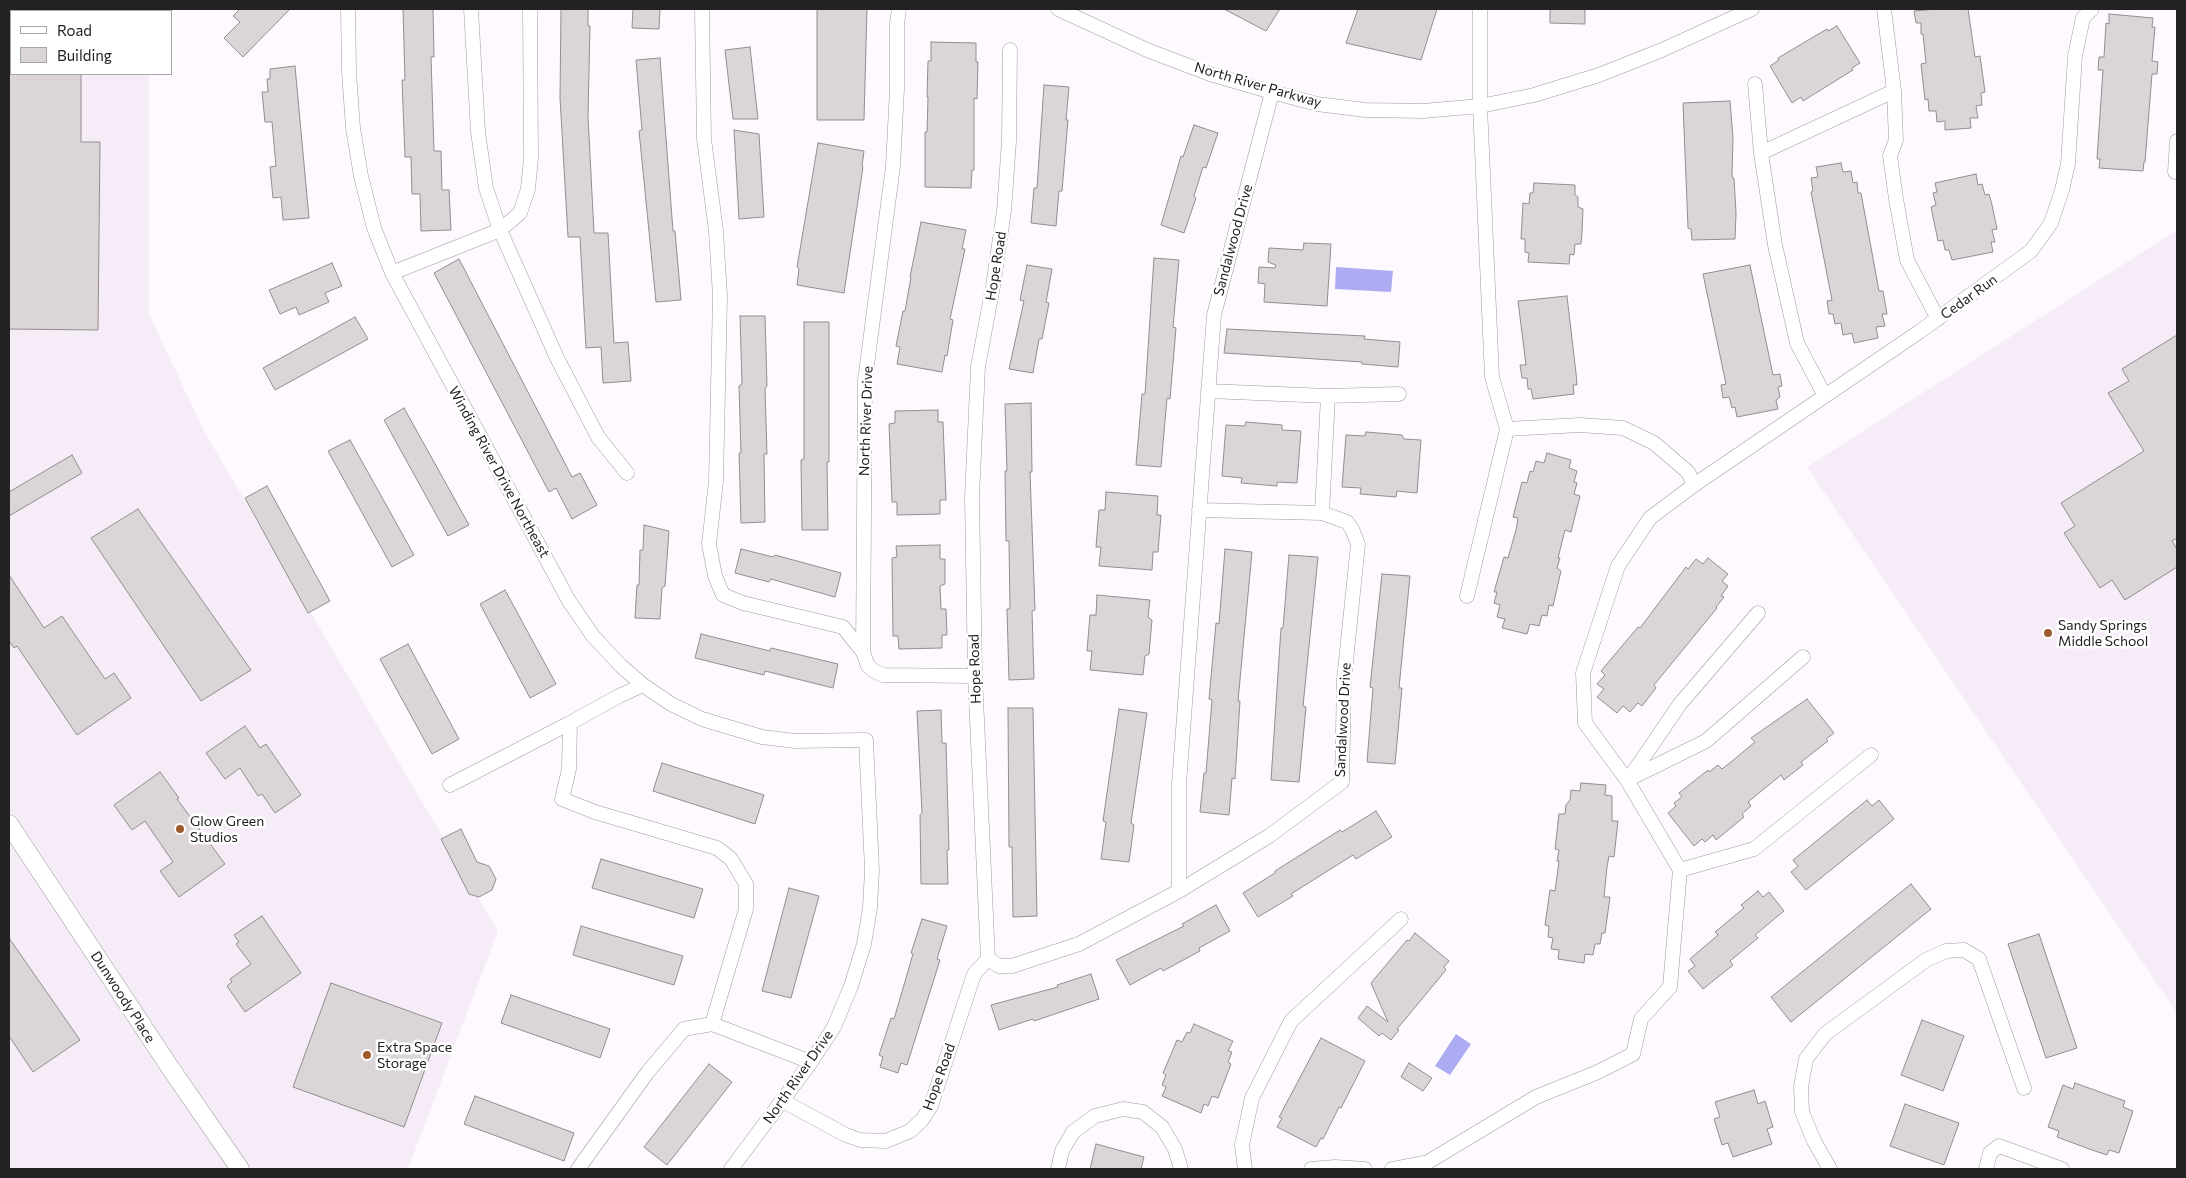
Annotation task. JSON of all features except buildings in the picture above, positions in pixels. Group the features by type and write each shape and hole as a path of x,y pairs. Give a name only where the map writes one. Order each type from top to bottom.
{"street":[{"name":"Winding River Drive Northeast","path":"348,9 349,72 353,128 374,228 392,273 569,601 593,636 620,666 643,685 671,704 702,719 762,737 795,741 866,740"},
{"path":"471,9 478,132 486,188 500,230 557,358 598,437 627,473"},
{"path":"392,273 500,230 520,213 528,189 530,158 530,9"},
{"path":"702,9 704,139 716,231 720,296 716,481 709,544 715,576 723,595 743,603 842,627 863,652 868,666 883,675 975,676"},
{"name":"North River Drive","path":"863,652 865,380 893,166 897,89 896,24 899,9"},
{"name":"North River Parkway","path":"1058,9 1147,50 1210,74 1272,92 1317,104 1364,110 1423,112 1480,106 1534,95 1600,75 1662,50 1752,9"},
{"path":"1467,596 1507,429 1492,377 1480,106 1480,9"},
{"path":"1884,9 1894,91 1896,140 1890,156 1896,199 1907,260 1938,319"},
{"name":"Cedar Run","path":"1680,870 1628,780 1585,723 1583,673 1618,566 1650,518 1694,485 1938,319 2031,251 2051,223 2068,164 2075,56 2083,18 2092,9"},
{"name":"Hope Road","path":"783,1101 846,1135 860,1140 886,1141 910,1131 922,1120 932,1106 974,974 988,960 975,676 972,498 978,367 1004,211 1009,141 1010,50"},
{"path":"1755,84 1761,153 1775,245 1797,343 1826,396"},
{"path":"1761,153 1894,91"},
{"name":"Sandalwood Drive","path":"1179,891 1179,784 1214,315 1272,92"},
{"path":"2175,172 2177,141"},
{"path":"1208,391 1328,396 1399,394"},
{"path":"1322,513 1328,396"},
{"path":"1507,429 1580,425 1623,428 1654,443 1688,472 1694,485"},
{"name":"Sandalwood Drive","path":"988,960 999,966 1012,966 1079,944 1179,891 1269,836 1342,782 1344,680 1358,544 1352,529 1347,522 1322,513 1199,510"},
{"path":"1628,780 1680,704 1758,613"},
{"path":"1628,780 1706,741 1803,657"},
{"path":"450,785 643,685"},
{"path":"570,723 569,769 562,799 595,812 717,848 731,859 746,884 746,910 712,1024"},
{"name":"North River Drive","path":"731,1169 811,1062 834,1026 851,986 864,944 870,908 872,870 866,740"},
{"path":"1392,1169 1428,1162 1536,1097 1598,1072 1633,1054 1641,1019 1670,987 1680,870 1754,850 1871,754"},
{"name":"Dunwoody Place","path":"9,824 169,1066 240,1169"},
{"path":"1245,1169 1242,1145 1252,1098 1290,1021 1401,918"},
{"path":"1830,1169 1814,1142 1802,1112 1801,1087 1806,1059 1825,1034 1926,960 1946,951 1964,950 1979,959 2024,1088"},
{"path":"578,1169 647,1073 684,1029 712,1024 811,1062"},
{"path":"1058,1169 1062,1150 1073,1132 1095,1116 1123,1109 1143,1112 1162,1127 1176,1148 1181,1169"},
{"path":"1986,1169 1990,1153 1999,1146 2062,1169"},
{"path":"1311,1169 1335,1167 1365,1169"}],"shaded area":[{"path":"9,9 150,9 10,10 10,75 149,75 149,314 204,431 498,931 408,1169 9,1169"},
{"name":"Sandy Springs Middle School","path":"2177,230 2177,1013 1807,467"}],"water":[{"path":"1336,267 1393,271 1391,292 1335,289"},
{"path":"1456,1034 1471,1044 1450,1075 1435,1066"}],"place":[{"name":"Sandy Springs Middle School","path":"2048,633"},
{"name":"Glow Green Studios","path":"180,829"},
{"name":"Extra Space Storage","path":"367,1055"}]}
